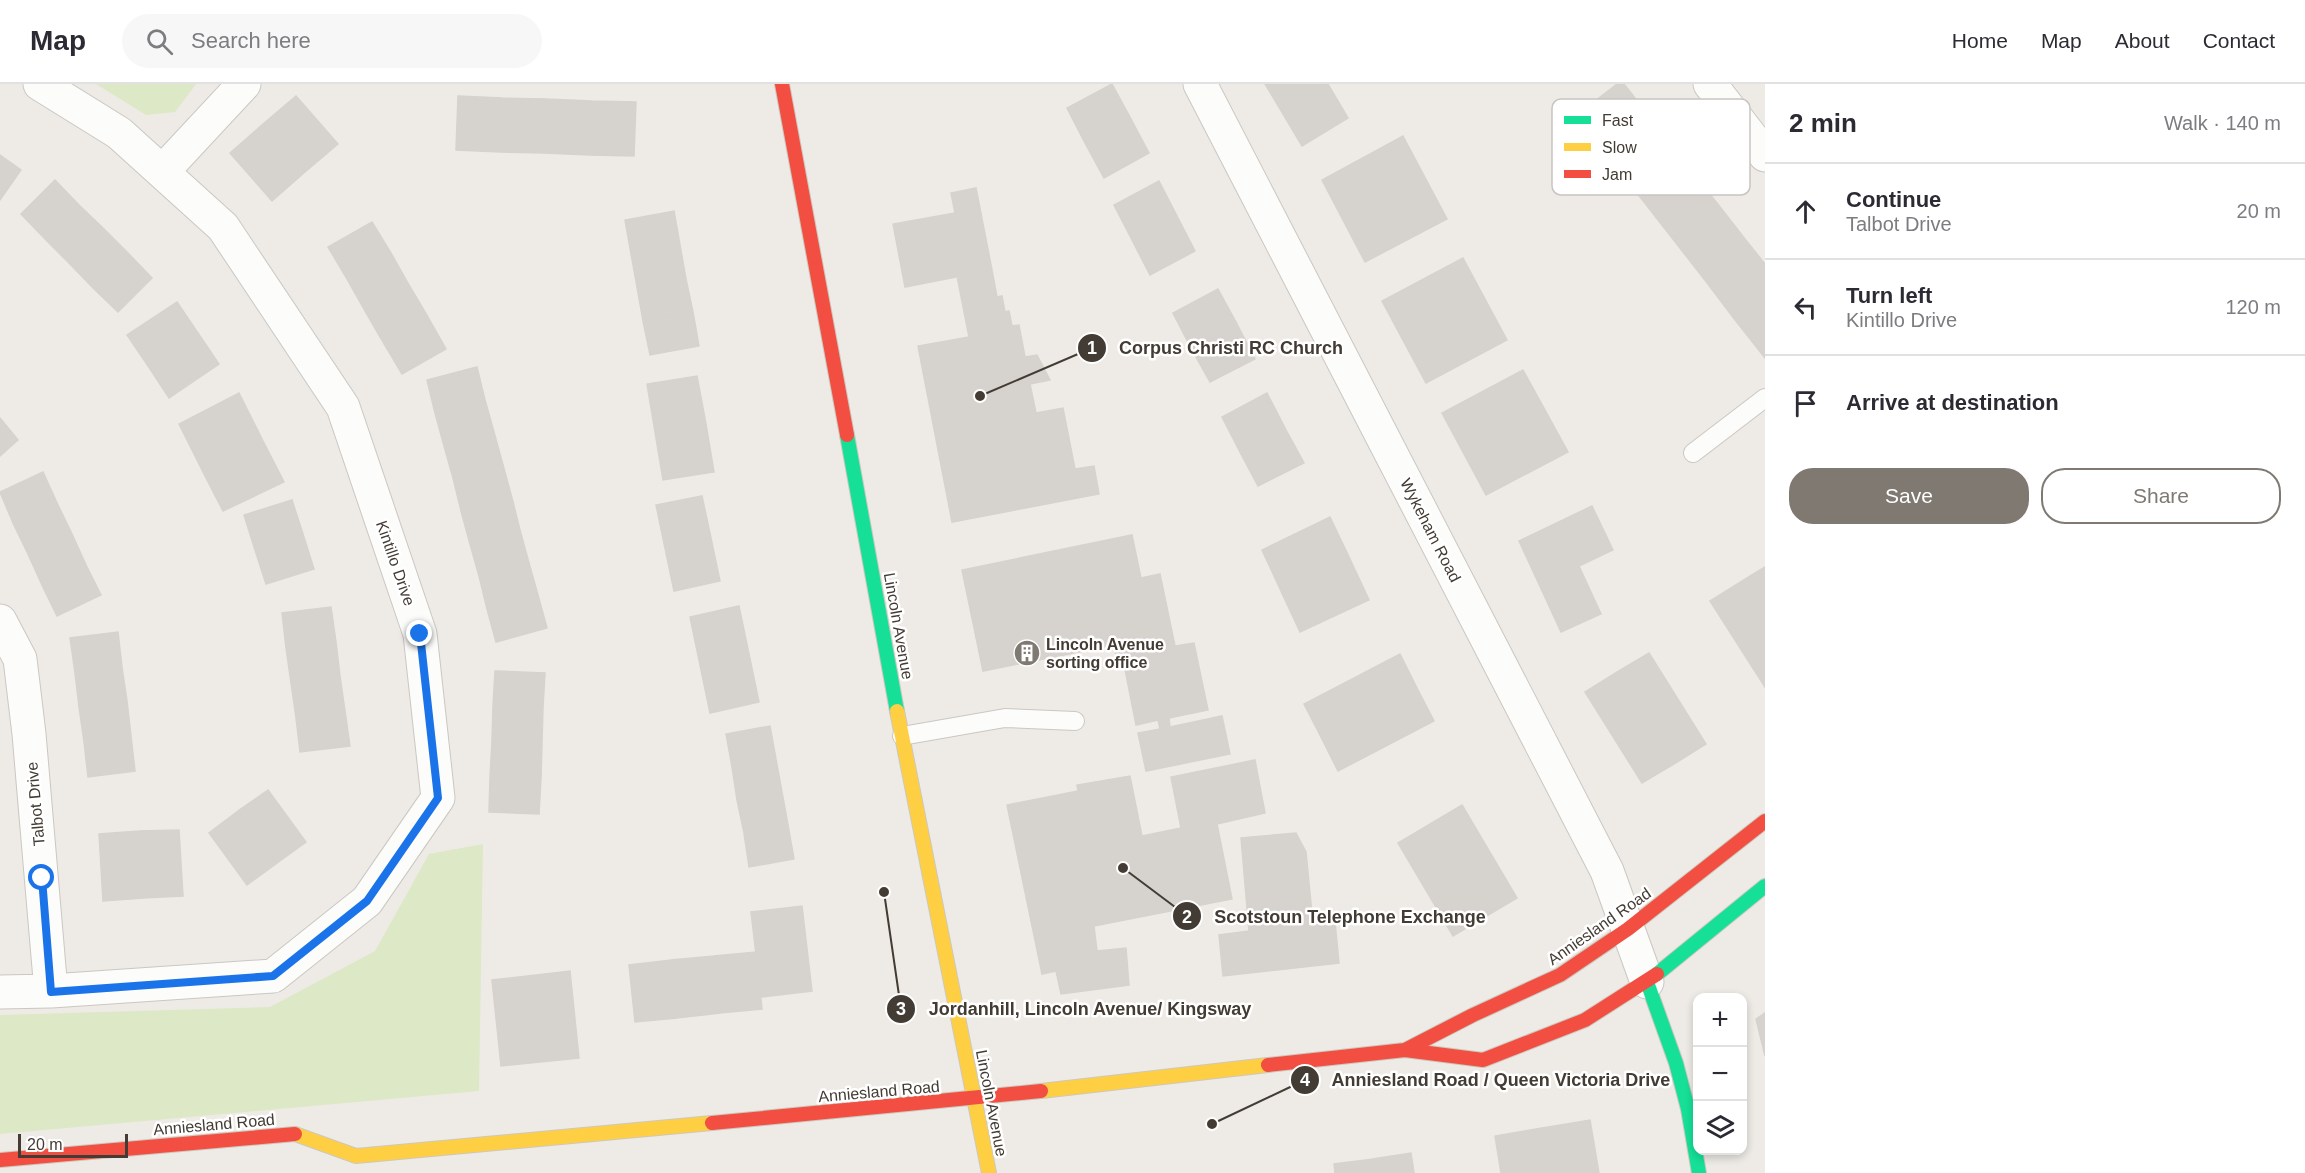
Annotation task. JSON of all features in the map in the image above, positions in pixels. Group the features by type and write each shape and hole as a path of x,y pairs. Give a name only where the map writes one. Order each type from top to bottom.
{"street":[{"name":"Kintillo Drive","path":"0,992 51,992 273,976 367,901 438,798 420,634 343,407 223,227 119,133 40,84"},
{"path":"162,172 244,84"},
{"name":"Lincoln Avenue","path":"782,84 902,736 989,1173"},
{"name":"Wykeham Road","path":"1200,84 1607,871 1647,982"},
{"path":"1710,84 1722,99"},
{"path":"1750,136 1765,155"},
{"name":"Talbot Drive","path":"0,621 20,659 30,745 51,992"},
{"name":"Anniesland Road","path":"1405,1050 1473,1015 1560,975 1628,929 1765,821"},
{"name":"Anniesland Road","path":"0,1160 295,1134 349,1166 1405,1050 1483,1060 1585,1020 1647,982 1765,886"},
{"path":"1647,982 1676,1063 1688,1109 1699,1173"}],"lane":[{"path":"1693,453 1765,398"},
{"path":"902,736 1005,718 1075,721"}],"green space":[{"path":"96,84 196,84 175,112 146,115"},
{"path":"483,844 479,1091 0,1134 0,1015 270,1007 375,951 429,854"}],"building":[{"path":"1112,84 1131,119 1085,143 1067,108"},
{"path":"1265,84 1322,84 1280,109"},
{"path":"1322,84 1328,84 1348,118 1302,146 1280,109"},
{"path":"1617,84 1624,84 1636,99 1598,99"},
{"path":"296,96 338,144 305,172 263,124"},
{"path":"458,96 502,98 500,152 456,150"},
{"path":"502,98 547,99 545,153 500,152"},
{"path":"547,99 591,101 589,155 545,153"},
{"path":"591,101 636,102 634,156 589,155"},
{"path":"1131,119 1149,153 1104,178 1085,143"},
{"path":"263,124 305,172 272,201 230,153"},
{"path":"1403,136 1447,219 1365,262 1322,180"},
{"path":"0,155 21,170 0,200"},
{"path":"55,180 79,205 45,239 21,214"},
{"path":"1159,181 1177,216 1132,240 1114,205"},
{"path":"976,188 992,270 905,287 893,224 955,213 951,193"},
{"path":"1643,195 1711,195 1717,203 1672,238 1640,197"},
{"path":"1717,203 1749,244 1704,279 1672,238"},
{"path":"79,205 104,229 69,263 45,239"},
{"path":"674,211 680,245 631,254 625,220"},
{"path":"1177,216 1195,251 1150,275 1132,240"},
{"path":"372,222 391,253 347,279 328,247"},
{"path":"104,229 128,253 93,288 69,263"},
{"path":"1749,244 1765,264 1765,297 1735,320 1704,279"},
{"path":"680,245 686,279 637,287 631,254"},
{"path":"128,253 152,278 118,312 93,288"},
{"path":"391,253 409,285 365,311 347,279"},
{"path":"1463,258 1507,340 1426,383 1382,301"},
{"path":"992,270 997,297 1002,296 1005,312 1009,311 1012,326 1019,325 1025,357 1037,355 1050,380 1030,384 1036,413 1063,408 1075,469 1094,466 1099,494 952,522 918,346 969,337 957,276"},
{"path":"686,279 693,312 643,321 637,287"},
{"path":"409,285 428,317 383,342 365,311"},
{"path":"1218,289 1237,324 1191,348 1173,313"},
{"path":"1765,297 1765,358 1735,320"},
{"path":"177,302 198,333 148,366 127,335"},
{"path":"693,312 699,346 650,355 643,321"},
{"path":"428,317 446,349 402,374 383,342"},
{"path":"1237,324 1255,359 1210,382 1191,348"},
{"path":"198,333 219,364 169,398 148,366"},
{"path":"477,367 485,400 435,413 427,380"},
{"path":"1523,370 1568,452 1486,495 1442,413"},
{"path":"697,376 706,424 655,432 647,384"},
{"path":"239,393 261,437 201,468 179,424"},
{"path":"1267,393 1285,428 1240,452 1222,417"},
{"path":"485,400 494,432 444,446 435,413"},
{"path":"0,418 18,440 0,456"},
{"path":"706,424 714,472 663,480 655,432"},
{"path":"1285,428 1304,463 1258,486 1240,452"},
{"path":"494,432 503,465 453,478 444,446"},
{"path":"261,437 284,482 223,511 201,468"},
{"path":"503,465 512,498 461,511 453,478"},
{"path":"43,472 57,503 13,523 0,492"},
{"path":"702,496 711,538 665,548 656,505"},
{"path":"512,498 520,530 470,544 461,511"},
{"path":"292,500 303,534 255,550 244,515"},
{"path":"57,503 72,534 28,554 13,523"},
{"path":"1592,506 1613,550 1579,566 1601,614 1561,632 1519,541"},
{"path":"1330,517 1350,559 1281,591 1262,550"},
{"path":"520,530 529,563 479,576 470,544"},
{"path":"72,534 86,565 42,585 28,554"},
{"path":"303,534 314,569 266,584 255,550"},
{"name":"Lincoln Avenue sorting office","path":"1132,535 1141,578 1160,574 1175,646 1194,643 1208,710 1169,718 1170,727 1222,716 1230,754 1146,771 1138,733 1160,729 1158,720 1136,725 1123,659 1117,660 1114,645 983,671 962,570"},
{"path":"711,538 720,581 674,591 665,548"},
{"path":"1350,559 1369,600 1300,632 1281,591"},
{"path":"529,563 538,595 487,609 479,576"},
{"path":"86,565 101,595 57,616 42,585"},
{"path":"1765,567 1765,617 1742,581"},
{"path":"1742,581 1765,617 1765,687 1710,601"},
{"path":"538,595 547,628 496,642 487,609"},
{"path":"739,606 749,654 700,665 690,617"},
{"path":"331,607 336,642 286,648 282,613"},
{"path":"118,632 122,667 75,673 70,638"},
{"path":"336,642 340,676 291,683 286,648"},
{"path":"1649,653 1706,744 1674,764 1617,672"},
{"path":"749,654 759,702 710,713 700,665"},
{"path":"1400,654 1417,688 1321,737 1304,704"},
{"path":"122,667 127,701 79,707 75,673"},
{"path":"495,671 545,673 543,708 493,706"},
{"path":"1617,672 1674,764 1642,783 1585,692"},
{"path":"340,676 345,711 296,718 291,683"},
{"path":"1417,688 1434,721 1338,771 1321,737"},
{"path":"127,701 131,736 84,742 79,707"},
{"path":"493,706 543,708 542,743 492,741"},
{"path":"345,711 350,746 300,752 296,718"},
{"path":"770,726 776,759 732,767 726,734"},
{"path":"131,736 135,771 88,777 84,742"},
{"path":"492,741 542,743 541,778 490,777"},
{"path":"776,759 782,792 737,800 732,767"},
{"path":"1255,760 1265,813 1217,824 1232,899 1094,926 1097,951 1126,948 1129,985 1061,994 1056,971 1042,974 1007,805 1078,791 1077,785 1130,776 1142,836 1181,828 1171,777"},
{"path":"490,777 541,778 539,814 489,812"},
{"path":"268,790 306,842 277,863 238,811"},
{"path":"782,792 788,825 744,833 737,800"},
{"path":"1462,805 1517,898 1485,917 1430,824"},
{"path":"238,811 277,863 247,885 209,833"},
{"path":"1430,824 1485,917 1453,936 1398,843"},
{"path":"788,825 794,859 749,867 744,833"},
{"path":"179,830 183,896 143,898 139,831"},
{"path":"139,831 143,898 103,901 99,834"},
{"path":"1296,833 1306,852 1313,924 1335,922 1339,963 1223,976 1219,935 1249,931 1241,838"},
{"path":"802,906 812,991 761,997 751,912"},
{"path":"756,952 762,1009 720,1013 714,956"},
{"path":"714,956 720,1013 677,1018 671,960"},
{"path":"671,960 677,1018 635,1022 629,965"},
{"path":"570,971 579,1058 501,1066 492,980"},
{"path":"1765,1013 1765,1056 1756,1019"},
{"path":"1590,1120 1599,1173 1501,1173 1495,1136"},
{"path":"1411,1153 1414,1173 1375,1173 1373,1159"},
{"path":"1373,1159 1375,1173 1335,1173 1334,1164"}],"traffic: fast":[{"path":"847,435 897,711"},
{"path":"1657,974 1765,886"},
{"path":"1647,982 1676,1063 1688,1109 1699,1173"}],"traffic: slow":[{"path":"897,711 989,1173"},
{"path":"1041,1091 1268,1065"},
{"path":"295,1134 356,1156 712,1123"}],"traffic: jam":[{"path":"782,84 847,435"},
{"path":"1405,1050 1473,1015 1560,975 1628,929 1765,821"},
{"path":"1268,1065 1405,1050 1483,1060 1585,1020 1657,974"},
{"path":"712,1123 1041,1091"},
{"path":"0,1160 295,1134"}],"place":[{"name":"Corpus Christi RC Church","path":"980,396"},
{"name":"Lincoln Avenue sorting office","path":"1027,653"},
{"name":"Scotstoun Telephone Exchange","path":"1123,868"},
{"name":"Jordanhill, Lincoln Avenue/ Kingsway","path":"884,892"},
{"name":"Anniesland Road / Queen Victoria Drive","path":"1212,1124"}],"route":[{"path":"42,878 51,992 273,976 367,901 438,798 420,634"}]}
